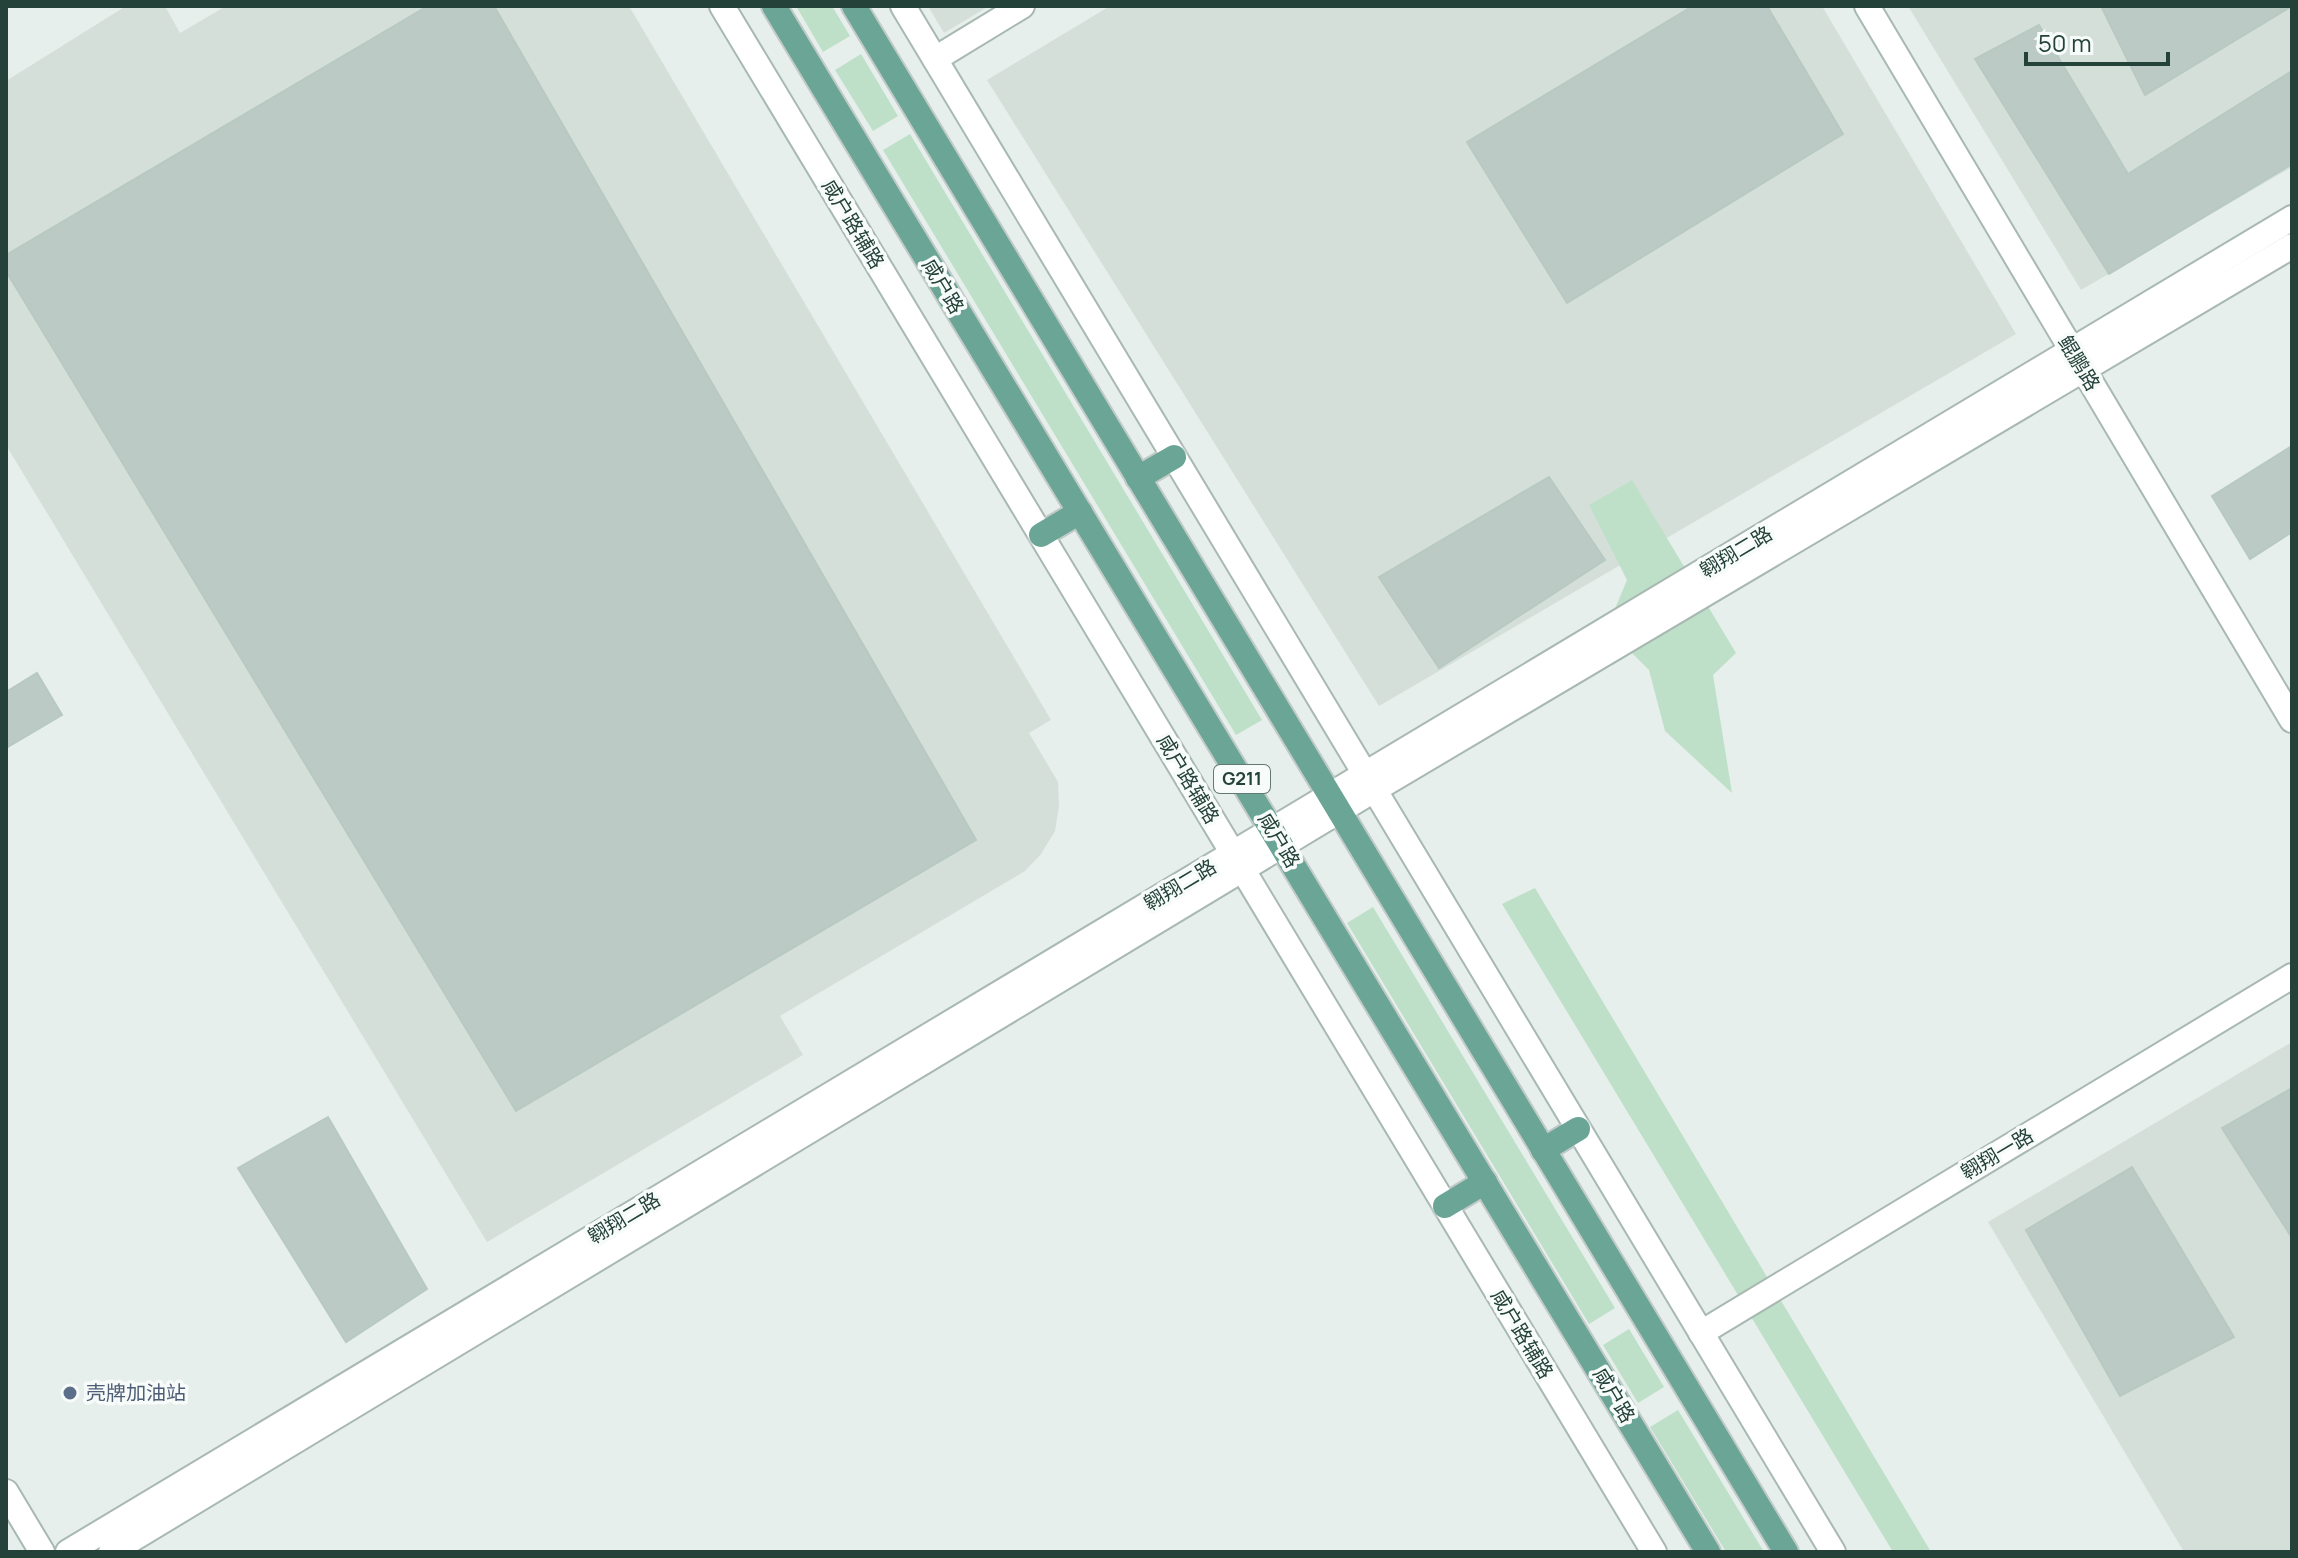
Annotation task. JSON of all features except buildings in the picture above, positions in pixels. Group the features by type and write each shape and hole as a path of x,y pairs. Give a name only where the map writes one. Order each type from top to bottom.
{"main road":[{"name":"咸户路","path":"774,6 1708,1552"},
{"path":"854,6 1786,1552"},
{"path":"1138,478 1174,457"},
{"path":"1041,535 1080,512"},
{"path":"1543,1150 1578,1129"},
{"path":"1445,1206 1485,1182"}],"street":[{"name":"咸户路辅路","path":"722,6 1654,1552"},
{"path":"903,6 1833,1552"},
{"path":"935,59 1022,6"},
{"name":"鲲鹏路","path":"1867,6 2292,720"},
{"name":"翱翔二路","path":"2078,361 2292,218"},
{"name":"翱翔二路","path":"111,1552 1370,782 2078,361 2292,246"},
{"name":"翱翔二路","path":"68,1552 1238,862"},
{"name":"翱翔一路","path":"1701,1333 2292,976"},
{"path":"6,1492 42,1552"}],"shaded area":[{"path":"126,6 165,6 180,33 226,6 629,6 1051,720 1029,733 1058,782 1059,806 1055,831 1041,854 1025,871 780,1016 803,1055 487,1242 6,445 6,81"},
{"path":"928,6 989,6 944,33"},
{"path":"1110,6 1822,6 2016,334 1379,706 987,80"},
{"path":"1908,6 2292,6 2292,167 2081,290"},
{"path":"2292,1042 2292,1552 2184,1552 1988,1222"}],"green space":[{"path":"796,6 832,6 850,36 823,52"},
{"path":"861,54 898,116 873,131 835,70"},
{"path":"910,134 1262,720 1236,735 883,150"},
{"path":"1632,480 1736,653 1713,675 1732,793 1665,731 1649,670 1607,628 1627,580 1589,505"},
{"path":"1535,888 1931,1552 1893,1552 1502,904"},
{"path":"1373,907 1615,1308 1589,1324 1347,923"},
{"path":"1629,1329 1664,1387 1638,1403 1603,1345"},
{"path":"1678,1410 1764,1552 1726,1552 1650,1427"}],"place":[{"name":"壳牌加油站","path":"70,1393"}]}
